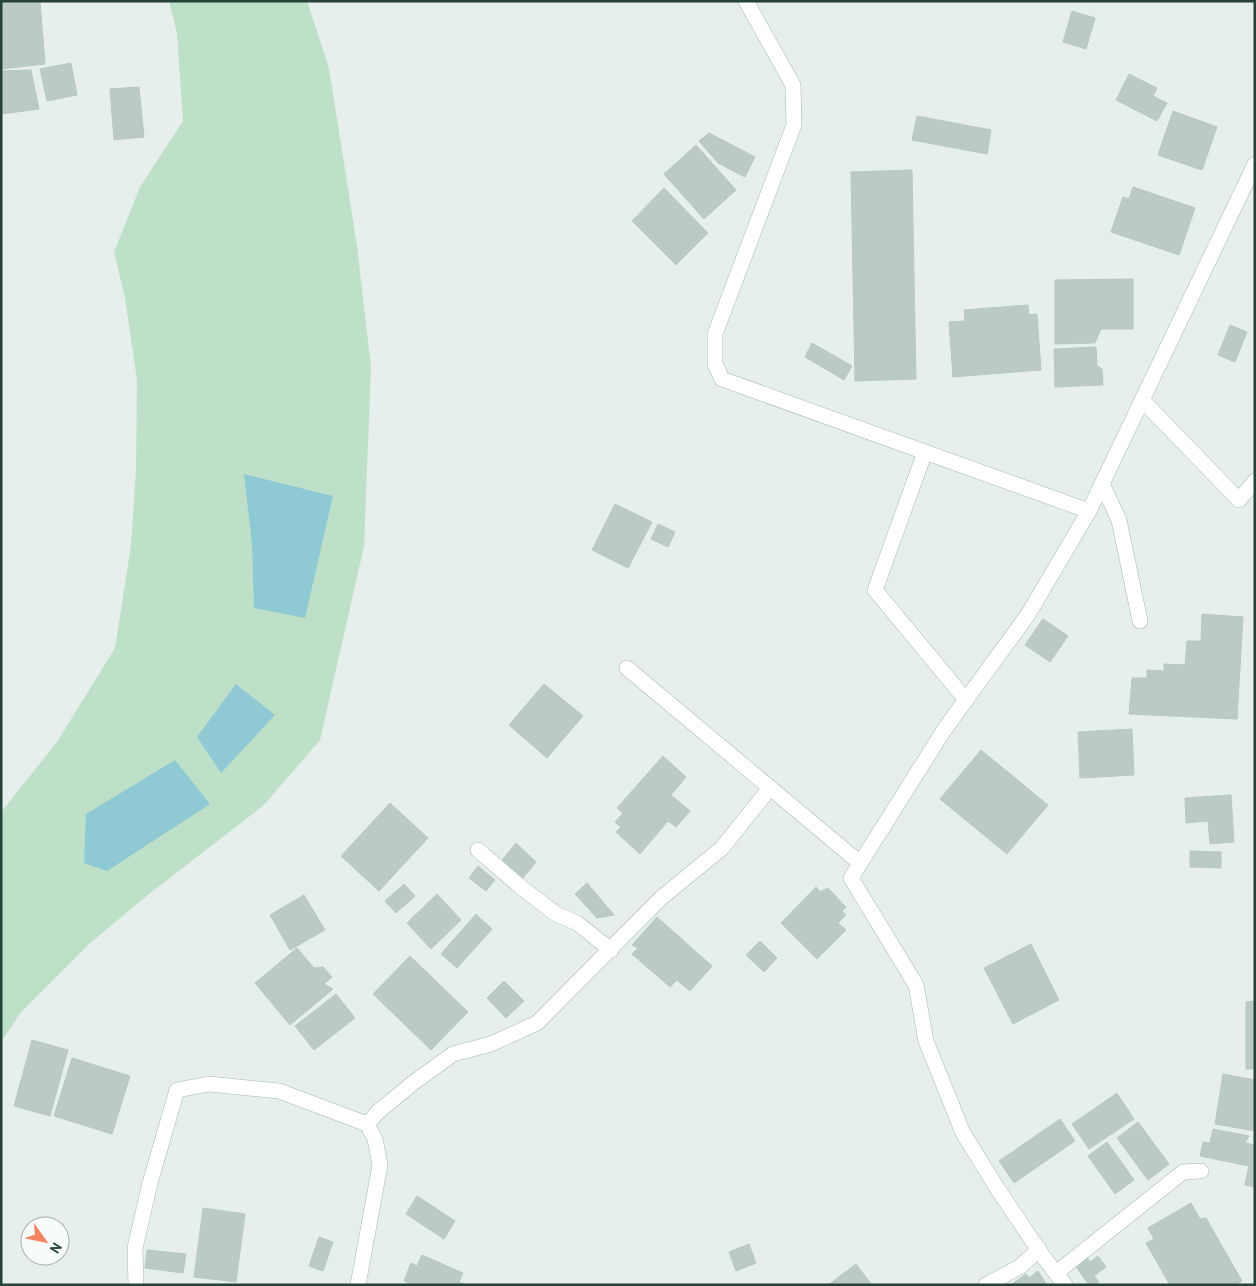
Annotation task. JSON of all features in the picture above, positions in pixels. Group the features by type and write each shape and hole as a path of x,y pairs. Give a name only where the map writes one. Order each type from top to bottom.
{"street":[{"path":"746,1 793,85 794,125 715,334 715,364 722,379 1089,511"},
{"path":"1201,1171 1183,1172 1060,1279 997,1188 964,1133 926,1040 916,984 851,878 944,730 1029,613 1089,511 1142,400 1250,186 1255,164"},
{"path":"1142,400 1239,500 1255,481"},
{"path":"925,452 875,590 966,700"},
{"path":"1102,484 1119,520 1140,622"},
{"path":"627,668 860,864"},
{"path":"367,1124 378,1111 453,1054 490,1044 537,1023 661,898 722,848 770,788"},
{"path":"478,850 556,914 576,923 611,950"},
{"path":"136,1285 135,1248 150,1182 177,1090 209,1084 279,1091 367,1124 376,1139 380,1165 358,1285"},
{"path":"986,1285 1021,1266 1039,1250"}],"green space":[{"path":"169,1 307,1 329,68 357,246 371,367 364,546 320,740 264,805 149,894 89,944 21,1012 1,1042 1,812 57,742 115,648 131,545 136,469 137,380 125,298 114,252 140,187 183,121 177,33"}],"water":[{"path":"244,474 333,496 305,618 254,608 252,544"},
{"path":"236,684 275,715 221,773 197,737"},
{"path":"175,760 210,804 107,871 84,863 86,814"}],"building":[{"path":"1,1 40,1 45,64 1,69"},
{"path":"1072,11 1095,18 1086,49 1063,42"},
{"path":"71,63 77,95 47,101 40,69"},
{"path":"31,70 39,109 1,114 1,71"},
{"path":"1129,74 1157,88 1153,96 1167,103 1157,121 1116,100"},
{"path":"139,87 144,137 114,140 110,89"},
{"path":"1173,111 1217,127 1202,170 1158,155"},
{"path":"917,116 991,130 987,154 912,140"},
{"path":"709,133 755,157 745,177 718,163 699,141"},
{"path":"696,145 736,190 704,219 664,174"},
{"path":"912,170 916,379 855,381 851,172"},
{"path":"1133,187 1195,208 1179,255 1111,232 1123,197 1129,199"},
{"path":"664,188 708,233 676,265 632,221"},
{"path":"1133,279 1133,329 1101,329 1095,343 1055,344 1055,280"},
{"path":"1028,305 1029,315 1037,314 1041,370 953,377 949,322 965,321 964,310"},
{"path":"1230,325 1247,332 1235,362 1218,355"},
{"path":"812,343 852,366 844,380 805,357"},
{"path":"1096,347 1097,366 1102,369 1103,385 1055,387 1054,349"},
{"path":"615,504 652,522 628,568 592,550"},
{"path":"658,524 675,532 668,547 651,539"},
{"path":"1202,614 1243,617 1237,719 1129,714 1132,678 1147,678 1147,670 1164,671 1164,664 1185,665 1187,641 1201,641"},
{"path":"1043,619 1068,636 1050,662 1025,645"},
{"path":"544,684 583,716 547,758 509,725"},
{"path":"1132,729 1134,775 1080,778 1078,732"},
{"path":"981,750 1048,805 1007,854 940,799"},
{"path":"663,756 686,777 671,795 690,811 676,827 668,821 640,854 616,832 621,827 615,822 623,813 617,808"},
{"path":"1231,795 1234,842 1210,844 1208,821 1186,823 1185,798"},
{"path":"390,803 428,838 379,891 341,856"},
{"path":"516,843 536,862 523,878 502,860"},
{"path":"1190,851 1221,852 1221,868 1190,867"},
{"path":"478,866 495,880 486,891 469,878"},
{"path":"587,883 614,915 597,918 575,894"},
{"path":"404,884 415,896 396,913 385,901"},
{"path":"816,887 820,892 828,888 846,907 842,911 846,915 838,923 846,930 817,959 781,923"},
{"path":"437,894 461,920 431,949 407,923"},
{"path":"304,895 325,930 290,950 270,915"},
{"path":"476,914 492,929 457,968 441,954"},
{"path":"657,917 712,966 690,991 677,980 670,987 632,954 638,948 632,945"},
{"path":"760,941 777,958 764,972 746,955"},
{"path":"1031,944 1059,1000 1013,1024 984,968"},
{"path":"297,948 314,968 323,967 332,977 324,984 333,989 290,1025 255,983"},
{"path":"410,956 468,1012 431,1050 373,994"},
{"path":"504,981 524,1001 506,1018 487,998"},
{"path":"336,994 355,1018 314,1050 295,1026"},
{"path":"1255,1001 1255,1069 1246,1069 1246,1002"},
{"path":"32,1040 68,1050 50,1116 14,1106"},
{"path":"72,1058 130,1076 112,1134 54,1116"},
{"path":"1223,1074 1255,1080 1255,1131 1215,1124"},
{"path":"1117,1093 1134,1119 1089,1149 1072,1124"},
{"path":"1060,1119 1075,1141 1014,1183 999,1161"},
{"path":"1138,1122 1169,1164 1148,1180 1117,1138"},
{"path":"1213,1129 1249,1136 1245,1143 1255,1145 1255,1187 1245,1185 1249,1166 1200,1156 1203,1142 1210,1143"},
{"path":"1107,1142 1134,1180 1115,1194 1088,1156"},
{"path":"417,1196 455,1221 444,1239 406,1214"},
{"path":"1191,1203 1200,1219 1206,1218 1242,1281 1234,1285 1170,1285 1146,1243 1154,1239 1148,1228"},
{"path":"203,1208 245,1214 236,1282 194,1277"},
{"path":"319,1237 333,1242 323,1271 309,1266"},
{"path":"749,1244 756,1263 736,1271 729,1252"},
{"path":"147,1250 186,1254 183,1273 145,1268"},
{"path":"422,1255 463,1273 459,1282 467,1285 408,1285 409,1283 404,1281 411,1263 417,1266"},
{"path":"1098,1256 1106,1267 1094,1276 1099,1282 1096,1285 1089,1285 1075,1265 1087,1257 1090,1262"},
{"path":"856,1264 872,1285 828,1285"},
{"path":"1038,1271 1047,1285 1011,1285 1026,1274 1029,1278"}]}
